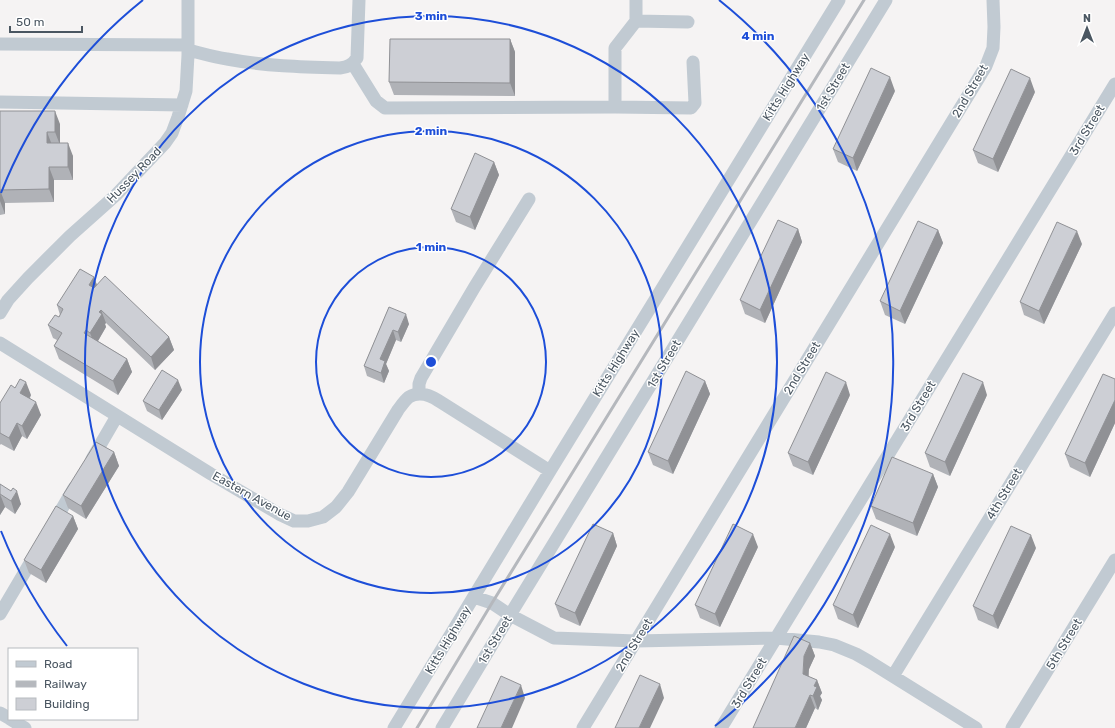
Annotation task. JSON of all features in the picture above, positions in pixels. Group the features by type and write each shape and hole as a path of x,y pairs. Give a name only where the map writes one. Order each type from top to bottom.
{"street":[{"name":"Hussey Road","path":"0,313 8,300 28,278 70,236 116,195 165,143 172,132 186,91 188,0"},
{"path":"0,44 188,48 225,59 250,63 290,67 340,68 353,64 357,58 359,0"},
{"path":"615,107 615,48 636,21 636,0"},
{"name":"Kitts Highway","path":"394,728 550,470 839,0"},
{"name":"1st Street","path":"442,728 886,0"},
{"name":"2nd Street","path":"583,728 986,66 993,48 993,0"},
{"path":"636,21 688,22"},
{"path":"353,64 376,101 385,108 691,108 694,103 693,62"},
{"name":"3rd Street","path":"721,728 1115,84"},
{"path":"0,102 182,105"},
{"path":"529,199 421,378 419,384 419,394 429,395 440,400 550,470"},
{"name":"4th Street","path":"893,676 1115,313"},
{"name":"Eastern Avenue","path":"0,344 205,470 279,514 294,521 308,521 323,517 336,507 348,492 398,410 408,398 419,394"},
{"path":"49,532 117,416"},
{"path":"0,614 40,545"},
{"name":"5th Street","path":"1012,728 1115,560"},
{"path":"474,597 492,603 510,615 554,638 636,641 776,638 834,645 856,654 976,728"},
{"path":"12,720 25,728"}],"building":[{"path":"390,39 510,39 510,83 389,82"},
{"path":"871,68 890,77 853,158 833,149"},
{"path":"1011,69 1030,78 993,159 973,150"},
{"path":"0,111 55,111 55,132 47,132 47,143 68,143 68,167 49,167 49,189 0,190"},
{"path":"475,153 494,162 470,217 451,209"},
{"path":"778,220 798,229 760,310 740,300"},
{"path":"918,221 938,230 900,311 880,301"},
{"path":"1057,222 1077,231 1039,311 1020,302"},
{"path":"80,269 94,277 89,285 94,288 105,276 169,337 151,357 101,310 99,312 102,314 90,333 86,330 84,333 127,359 113,381 54,346 62,333 48,325 55,315 59,317 63,309 57,305"},
{"path":"389,307 406,314 398,332 393,330 380,359 385,361 381,373 364,366"},
{"path":"162,370 178,380 159,410 143,401"},
{"path":"686,371 705,381 668,461 648,452"},
{"path":"826,372 846,382 808,462 788,453"},
{"path":"963,373 983,382 945,462 925,453"},
{"path":"1103,374 1115,379 1115,400 1085,463 1065,454"},
{"path":"20,379 26,382 20,393 36,402 22,426 17,423 9,438 0,433 0,403 11,385 15,388"},
{"path":"96,442 114,452 81,506 63,495"},
{"path":"892,457 933,474 913,523 871,506"},
{"path":"0,484 11,491 13,488 17,491 11,501 0,494"},
{"path":"56,506 73,516 41,570 24,560"},
{"path":"593,524 613,533 575,613 555,604"},
{"path":"733,524 753,534 715,614 695,605"},
{"path":"871,525 890,534 853,615 833,605"},
{"path":"1011,526 1031,535 993,616 973,606"},
{"path":"794,636 810,643 804,656 803,674 817,680 814,686 817,687 813,696 810,695 795,728 753,728"},
{"path":"640,675 660,684 639,728 615,728"},
{"path":"501,676 521,685 501,728 477,728"}],"railway":[{"path":"417,728 492,603 864,0"}]}
